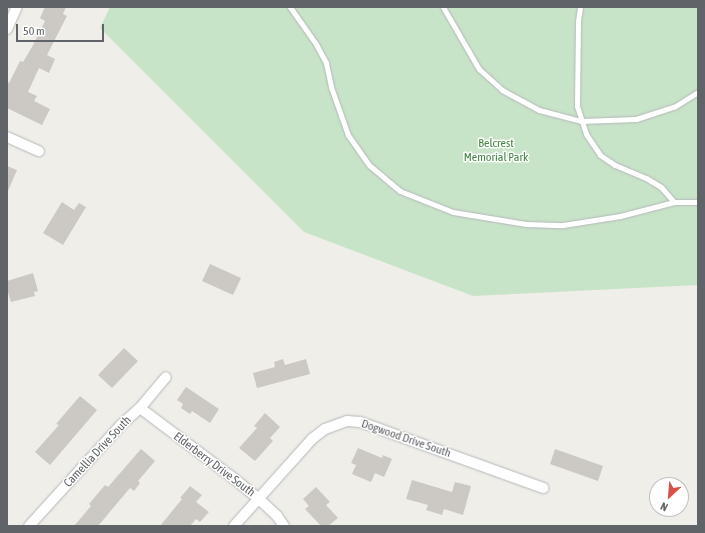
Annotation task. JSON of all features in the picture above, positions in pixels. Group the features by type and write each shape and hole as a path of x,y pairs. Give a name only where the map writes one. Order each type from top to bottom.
{"street":[{"path":"7,29 17,7"},
{"path":"7,137 40,151"},
{"name":"Camellia Drive South","path":"29,526 121,425 140,408 166,377"},
{"name":"Elderberry Drive South","path":"140,408 259,499 277,516 284,526"},
{"name":"Dogwood Drive South","path":"234,526 312,439 325,429 347,421 360,422 543,488"}],"lane":[{"path":"290,7 316,44 326,63 331,87 348,135 369,166 400,191 453,212 526,224 563,225 620,216 674,202 698,202"},
{"path":"444,7 479,68 502,90 539,110 581,121 636,119 674,107 698,92"},
{"path":"580,7 576,83 577,106 581,121 592,144 600,154 615,165 646,178 661,187 674,202"}],"green space":[{"name":"Belcrest Memorial Park","path":"110,7 698,7 698,285 473,296 304,232 100,28"}],"building":[{"path":"45,7 66,7 63,14 67,16 47,55 55,59 49,73 39,68 28,92 37,96 34,101 50,109 42,125 7,108 7,82 9,83 20,61 23,62 32,47 45,21 40,18"},
{"path":"7,166 17,170 7,193"},
{"path":"62,202 74,210 79,203 86,207 63,245 43,233"},
{"path":"210,264 241,278 233,295 202,281"},
{"path":"33,273 38,291 34,292 35,296 11,302 7,289 7,281"},
{"path":"124,348 138,361 112,388 98,375"},
{"path":"283,359 285,365 306,359 310,374 257,388 253,373 275,367 274,362"},
{"path":"186,387 219,409 210,423 192,411 190,414 181,408 183,404 177,400"},
{"path":"80,396 97,410 50,465 35,452 59,425 56,424"},
{"path":"265,413 280,427 270,438 273,441 255,461 239,448 257,428 254,426"},
{"path":"358,448 382,458 383,455 392,459 384,477 375,473 371,482 352,474 356,465 351,463"},
{"path":"141,449 155,461 138,481 140,483 134,491 130,488 98,526 74,526 91,506 89,504 105,485 108,487"},
{"path":"555,449 603,466 598,481 550,464"},
{"path":"412,480 452,492 455,482 471,486 463,515 444,509 442,515 426,510 428,505 406,499"},
{"path":"190,486 202,495 196,502 209,512 200,522 196,519 190,526 160,526 182,499 180,498"},
{"path":"316,487 330,502 326,505 338,518 328,526 321,526 305,509 309,506 303,499"}]}
